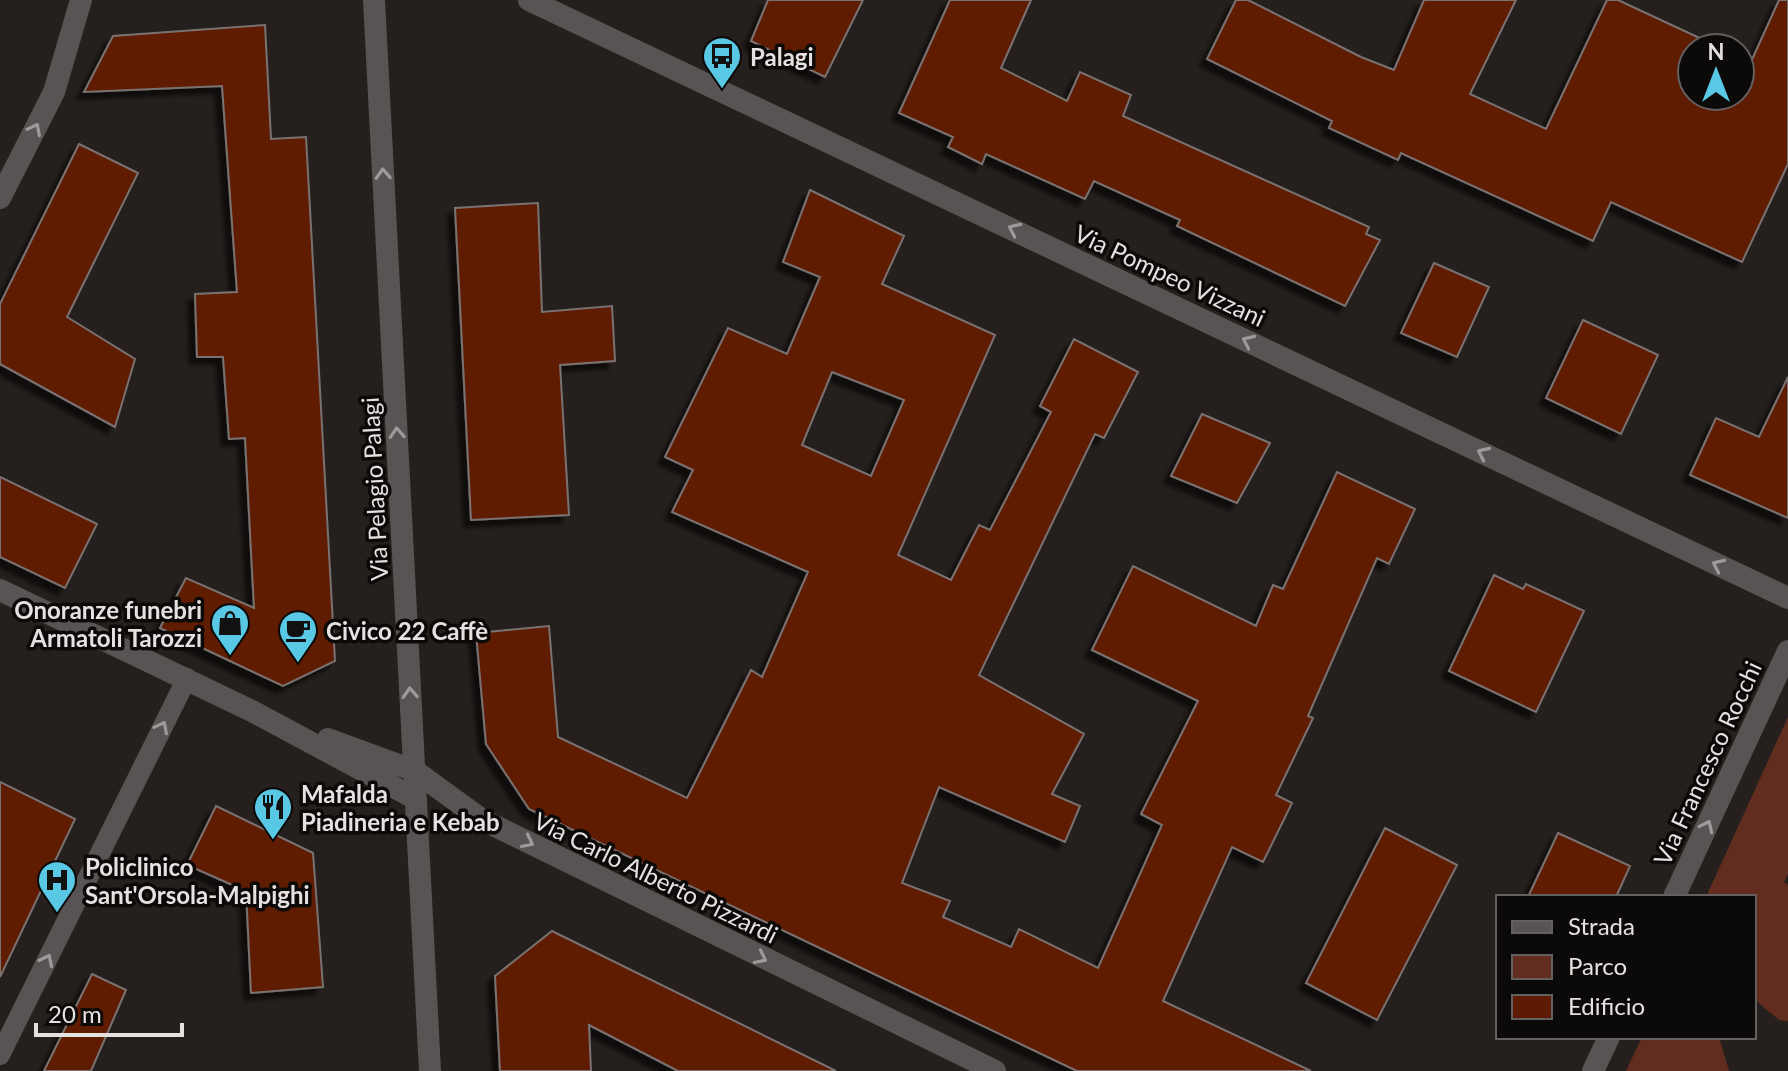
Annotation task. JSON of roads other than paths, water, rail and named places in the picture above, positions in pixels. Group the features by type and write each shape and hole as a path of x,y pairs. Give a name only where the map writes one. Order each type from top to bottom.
{"street":[{"path":"0,198 54,92 81,0"},
{"name":"Via Pelagio Palagi","path":"374,0 430,1071"},
{"name":"Via Pompeo Vizzani","path":"529,0 1788,598"},
{"name":"Via Carlo Alberto Pizzardi","path":"0,590 187,678 416,799"},
{"name":"Via Francesco Rocchi","path":"1675,895 1788,651"},
{"name":"Via Carlo Alberto Pizzardi","path":"252,711 415,771 481,819 995,1071"},
{"path":"1593,1071 1608,1039"}],"lane":[{"path":"0,1055 187,678"}],"place":[{"name":"Palagi","path":"722,90"},
{"name":"Onoranze funebri Armatoli Tarozzi","path":"230,657"},
{"name":"Civico 22 Caffè","path":"298,664"},
{"name":"Mafalda Piadineria e Kebab","path":"273,841"},
{"name":"Policlinico Sant'Orsola-Malpighi","path":"57,914"}]}
